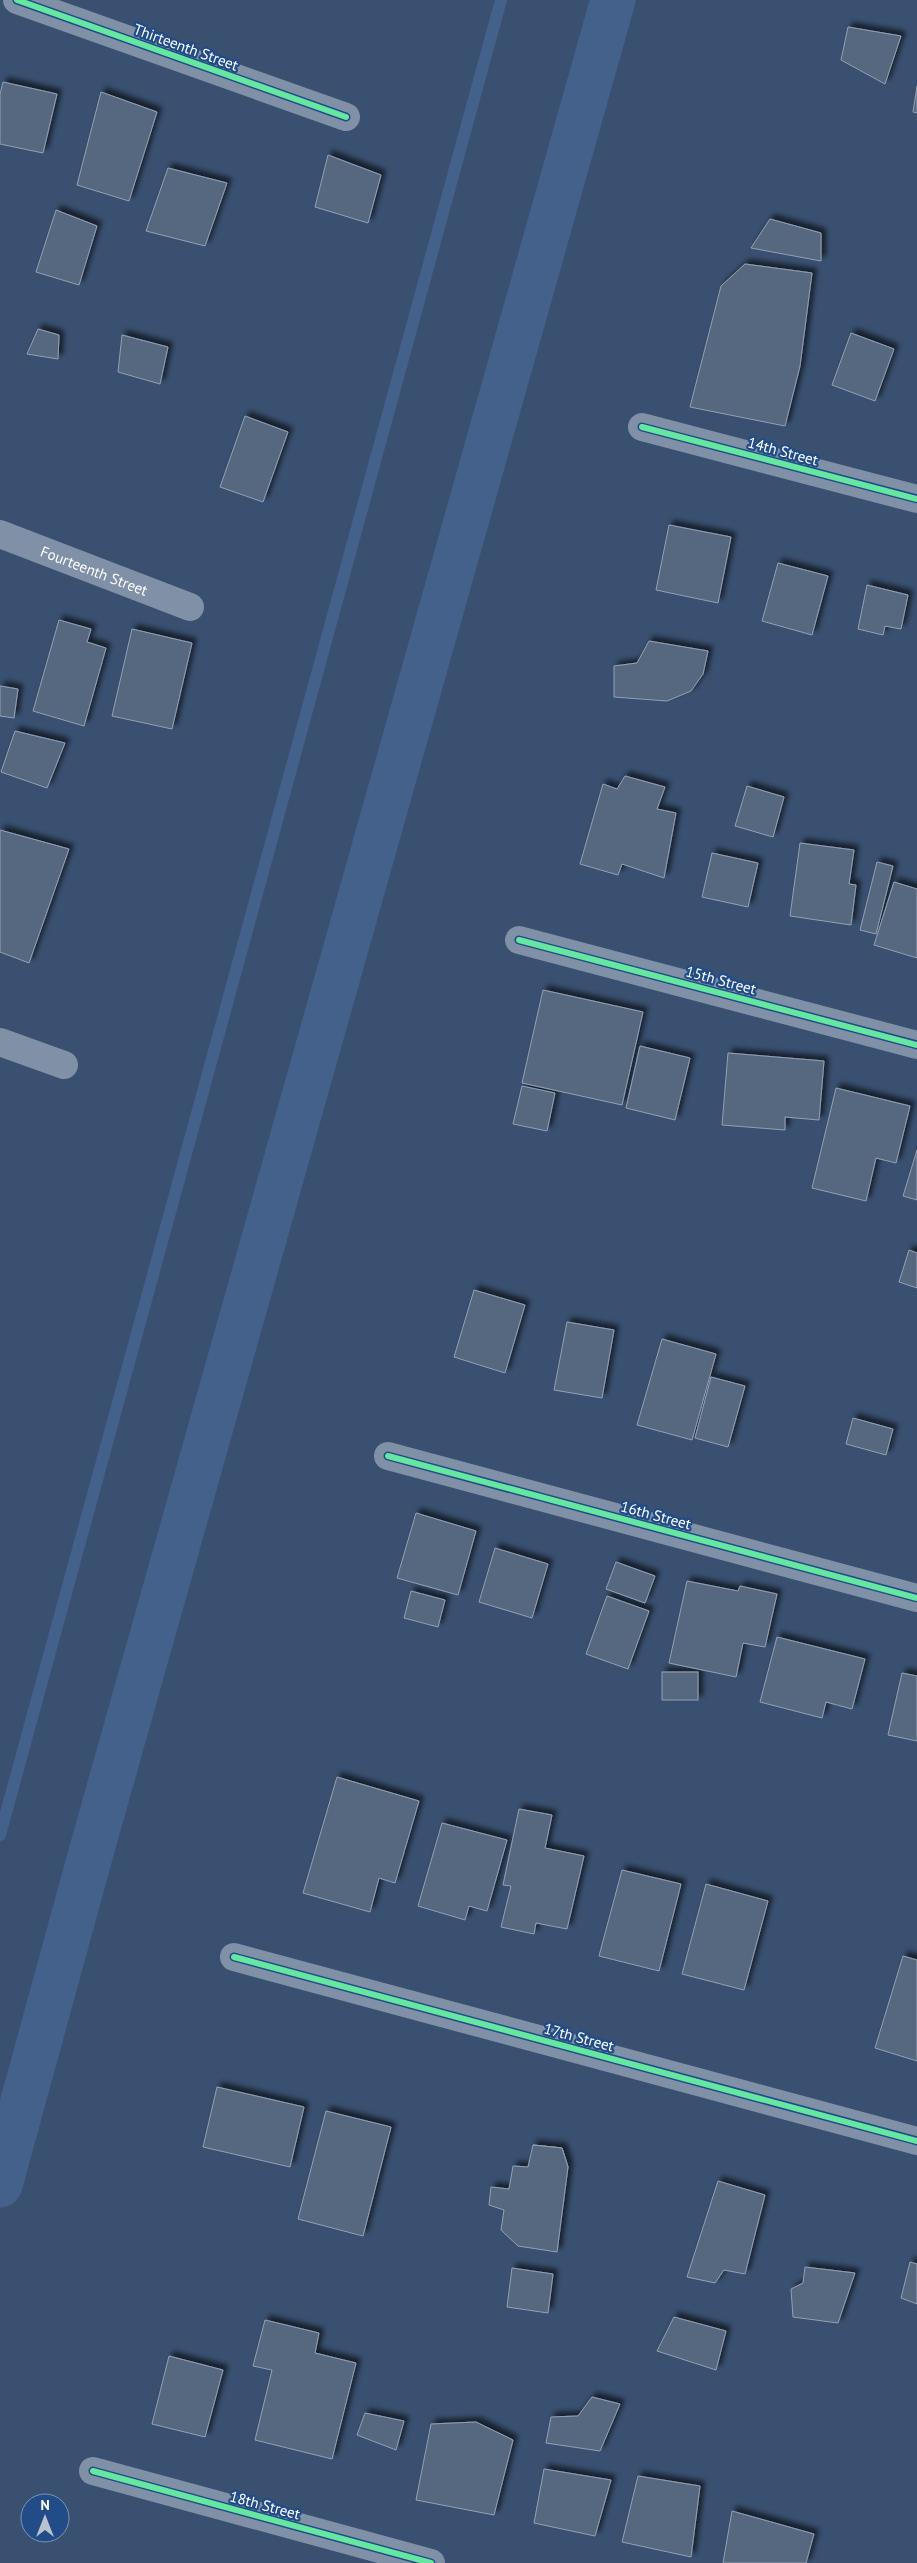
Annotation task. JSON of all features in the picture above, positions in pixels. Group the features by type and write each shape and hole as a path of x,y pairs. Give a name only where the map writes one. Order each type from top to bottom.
{"street":[{"name":"Thirteenth Street","path":"17,0 346,117"},
{"name":"14th Street","path":"642,427 917,499"},
{"name":"Fourteenth Street","path":"0,534 190,607"},
{"name":"15th Street","path":"519,940 917,1045"},
{"path":"0,1042 64,1065"},
{"name":"16th Street","path":"388,1456 917,1598"},
{"name":"17th Street","path":"234,1957 917,2141"},
{"name":"18th Street","path":"93,2472 431,2563"}],"building":[{"path":"848,27 901,36 885,84 841,60"},
{"path":"3,82 57,94 43,153 0,144 0,94"},
{"path":"917,86 917,113 913,112"},
{"path":"101,92 157,112 129,201 77,185"},
{"path":"328,155 381,175 368,223 315,207"},
{"path":"168,168 227,183 205,246 146,231"},
{"path":"56,210 97,226 79,285 36,272"},
{"path":"770,219 821,233 821,261 751,248"},
{"path":"745,264 812,273 800,366 785,426 690,407 721,286"},
{"path":"38,329 59,335 58,359 27,354"},
{"path":"851,333 894,349 875,401 832,385"},
{"path":"122,335 168,347 160,384 118,372"},
{"path":"245,416 288,432 263,502 220,487"},
{"path":"669,525 731,537 718,603 656,590"},
{"path":"778,563 828,576 812,635 762,621"},
{"path":"867,585 908,595 901,629 885,626 883,635 858,629"},
{"path":"59,620 91,629 87,642 106,648 84,726 33,711"},
{"path":"132,629 192,643 172,729 112,716"},
{"path":"649,641 708,651 703,674 691,691 667,701 614,697 614,666 637,663"},
{"path":"0,686 18,689 14,718 0,716"},
{"path":"15,731 65,743 47,788 1,772"},
{"path":"625,776 665,787 657,809 676,813 664,878 622,864 618,875 580,864 603,784 617,789"},
{"path":"747,786 784,797 773,837 735,826"},
{"path":"0,830 69,849 29,963 0,952"},
{"path":"800,843 854,850 849,884 856,885 851,925 790,916"},
{"path":"712,853 758,863 748,907 702,897"},
{"path":"877,862 893,866 876,934 860,930"},
{"path":"894,882 917,889 917,958 874,945"},
{"path":"543,990 643,1012 622,1105 522,1083"},
{"path":"640,1046 690,1058 675,1120 626,1108"},
{"path":"728,1053 824,1061 819,1120 785,1117 785,1130 722,1125"},
{"path":"522,1086 555,1093 547,1131 513,1124"},
{"path":"836,1088 910,1106 896,1163 876,1158 866,1201 812,1188"},
{"path":"917,1150 917,1200 903,1196"},
{"path":"909,1250 917,1253 917,1288 899,1282"},
{"path":"474,1290 525,1305 505,1373 454,1357"},
{"path":"567,1322 614,1330 602,1398 554,1390"},
{"path":"662,1339 716,1354 692,1440 637,1425"},
{"path":"711,1377 745,1386 728,1447 695,1438"},
{"path":"853,1418 893,1429 886,1455 846,1444"},
{"path":"416,1513 476,1531 458,1595 397,1578"},
{"path":"495,1548 548,1564 532,1618 479,1602"},
{"path":"616,1562 655,1576 645,1603 606,1589"},
{"path":"687,1581 738,1591 740,1586 777,1594 765,1647 743,1643 736,1677 669,1663"},
{"path":"411,1591 445,1600 438,1627 404,1618"},
{"path":"607,1596 649,1611 628,1669 586,1654"},
{"path":"777,1637 865,1659 852,1709 826,1702 822,1718 760,1702"},
{"path":"662,1672 698,1672 698,1700 662,1700"},
{"path":"902,1673 917,1676 917,1741 888,1735"},
{"path":"337,1777 419,1801 395,1883 379,1878 370,1912 303,1893"},
{"path":"519,1809 552,1815 545,1848 584,1856 567,1929 536,1923 534,1934 501,1927 511,1886 503,1885"},
{"path":"442,1823 507,1840 487,1911 469,1906 465,1920 418,1906"},
{"path":"622,1870 681,1884 659,1971 599,1956"},
{"path":"706,1884 768,1901 744,1990 682,1974"},
{"path":"903,1956 917,1960 917,2061 875,2048"},
{"path":"217,2087 304,2107 290,2167 203,2147"},
{"path":"326,2111 391,2127 363,2236 298,2219"},
{"path":"533,2145 562,2148 568,2167"},
{"path":"533,2145 562,2148 568,2167 557,2252 518,2246 501,2230 504,2210 489,2205 491,2187 509,2189 513,2166 528,2167"},
{"path":"718,2181 765,2195 745,2274 724,2270 715,2283 687,2277"},
{"path":"910,2262 917,2264 917,2304 901,2298"},
{"path":"805,2267 855,2273 838,2323 793,2317 791,2289 803,2283"},
{"path":"512,2268 553,2274 548,2313 507,2307"},
{"path":"674,2317 726,2331 716,2370 657,2351"},
{"path":"265,2320 319,2333 315,2353 356,2363 332,2459 255,2440 272,2370 253,2366"},
{"path":"169,2356 223,2370 205,2437 152,2424"},
{"path":"592,2397 620,2404 600,2451 546,2443 551,2417 578,2416"},
{"path":"365,2413 404,2421 396,2450 357,2435"},
{"path":"476,2422 513,2440 494,2515 416,2500 431,2424"},
{"path":"544,2469 611,2480 595,2536 534,2523"},
{"path":"638,2476 700,2486 691,2557 622,2542"},
{"path":"732,2511 814,2534 806,2563 723,2563"}],"waterway":[{"path":"0,1835 501,0"},
{"path":"0,2185 92,1849 613,0"}],"cycle path":[{"path":"17,0 346,117"},
{"path":"642,427 917,499"},
{"path":"519,940 917,1045"},
{"path":"388,1456 917,1598"},
{"path":"234,1957 917,2141"},
{"path":"93,2471 431,2563"}]}
